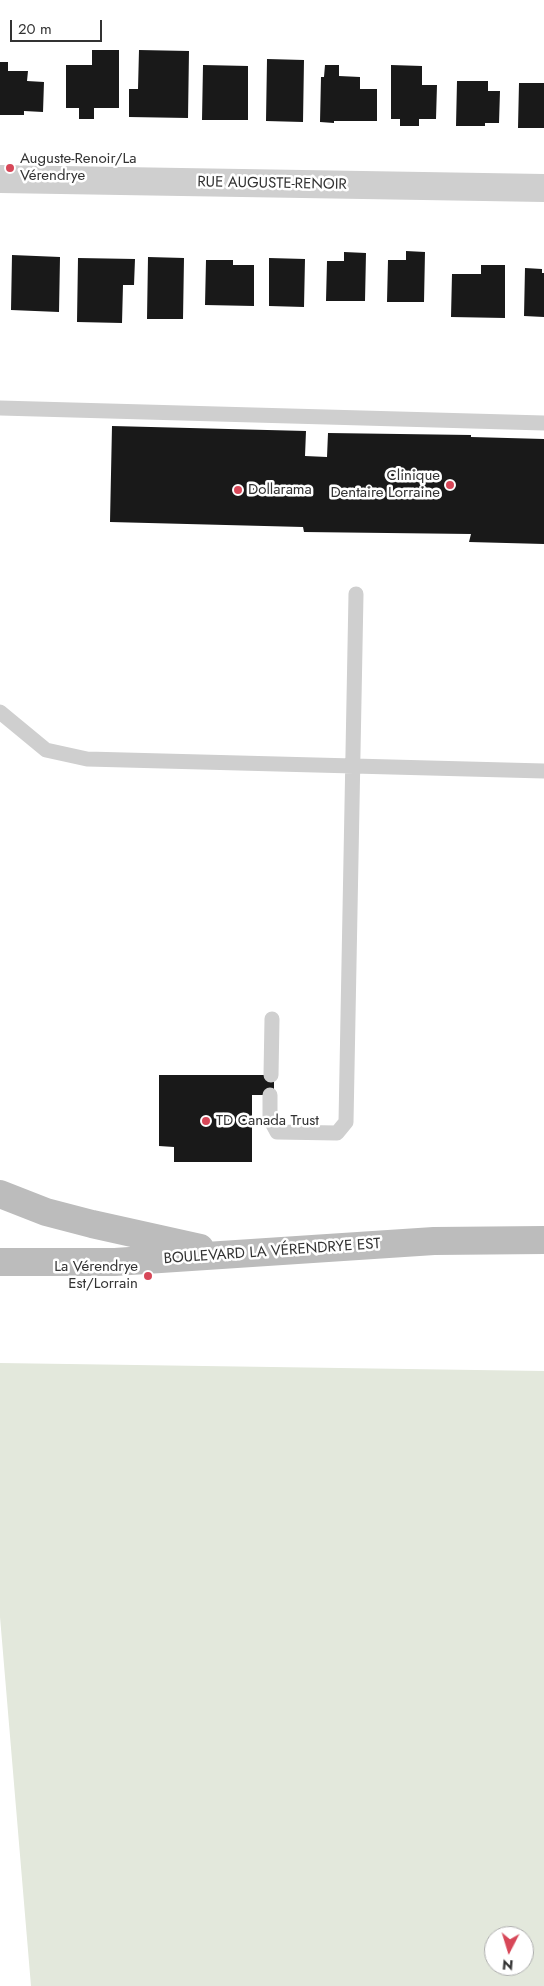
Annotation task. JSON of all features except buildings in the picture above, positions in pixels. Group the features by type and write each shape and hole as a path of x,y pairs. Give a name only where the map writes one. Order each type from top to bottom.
{"street":[{"name":"RUE AUGUSTE-RENOIR","path":"0,179 544,188"},
{"path":"0,1194 46,1212 228,1254"},
{"name":"BOULEVARD LA VÉRENDRYE EST","path":"0,1262 115,1262 434,1241 544,1240"}],"lane":[{"path":"0,408 544,423"},
{"path":"270,1095 270,1119 277,1132 337,1133 346,1122 356,594"},
{"path":"0,712 46,750 87,759 544,771"},
{"path":"271,1075 272,1019"}],"shaded area":[{"path":"0,1363 544,1371 544,1986 31,1986 0,1617"}],"place":[{"name":"Auguste-Renoir/La Vérendrye","path":"10,168"},
{"name":"Clinique Dentaire Lorraine","path":"450,485"},
{"name":"Dollarama","path":"238,490"},
{"name":"TD Canada Trust","path":"206,1121"},
{"name":"La Vérendrye Est/Lorrain","path":"148,1276"}]}
